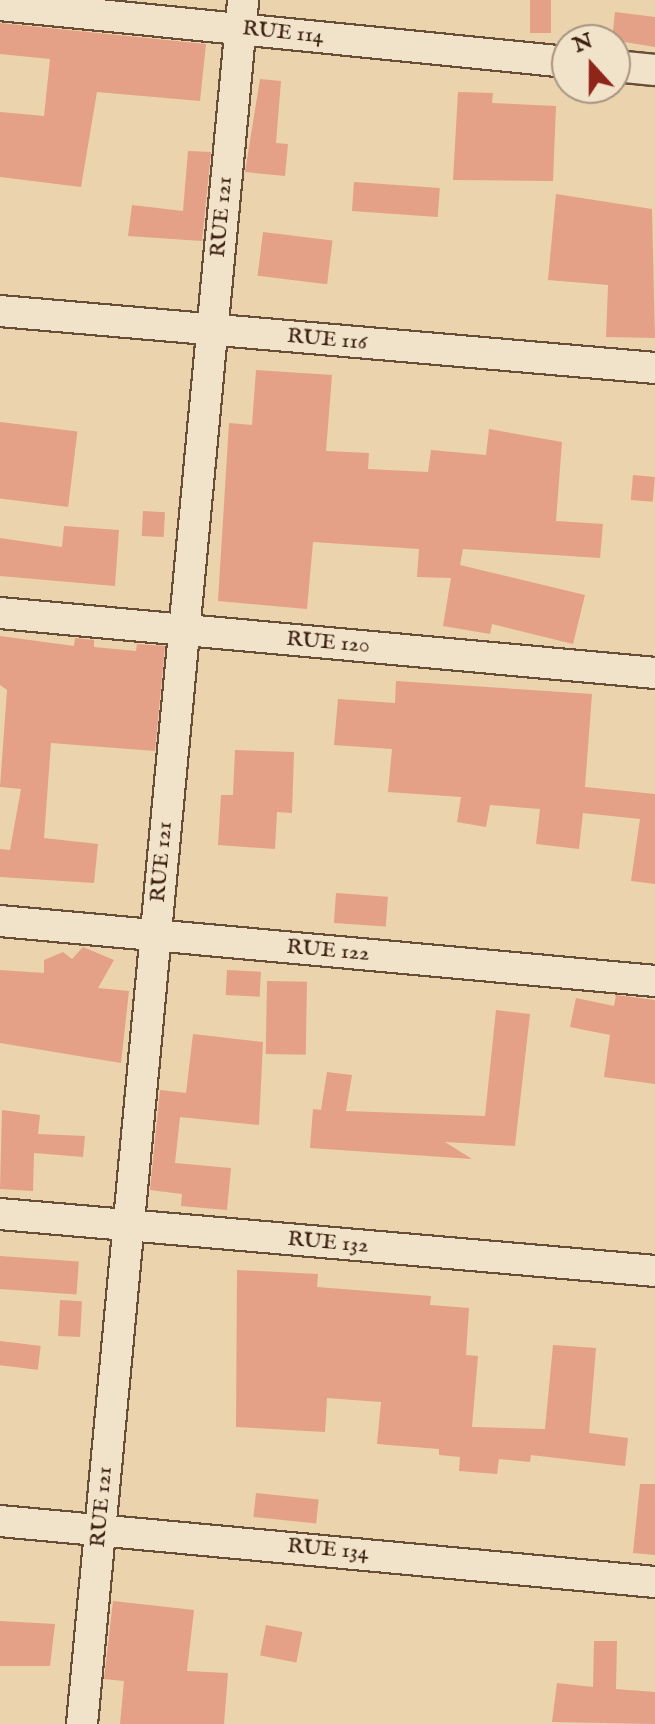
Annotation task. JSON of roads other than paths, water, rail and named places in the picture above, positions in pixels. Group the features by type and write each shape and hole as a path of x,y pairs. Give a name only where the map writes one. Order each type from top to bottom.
{"street":[{"name":"RUE 114","path":"0,5 241,14 551,60"},
{"name":"RUE 121","path":"82,1724 241,14"},
{"path":"631,68 655,70"},
{"name":"RUE 116","path":"0,311 655,368"},
{"name":"RUE 120","path":"0,613 655,673"},
{"name":"RUE 122","path":"0,921 655,981"},
{"name":"RUE 132","path":"0,1214 655,1271"},
{"name":"RUE 134","path":"0,1521 655,1582"}]}
